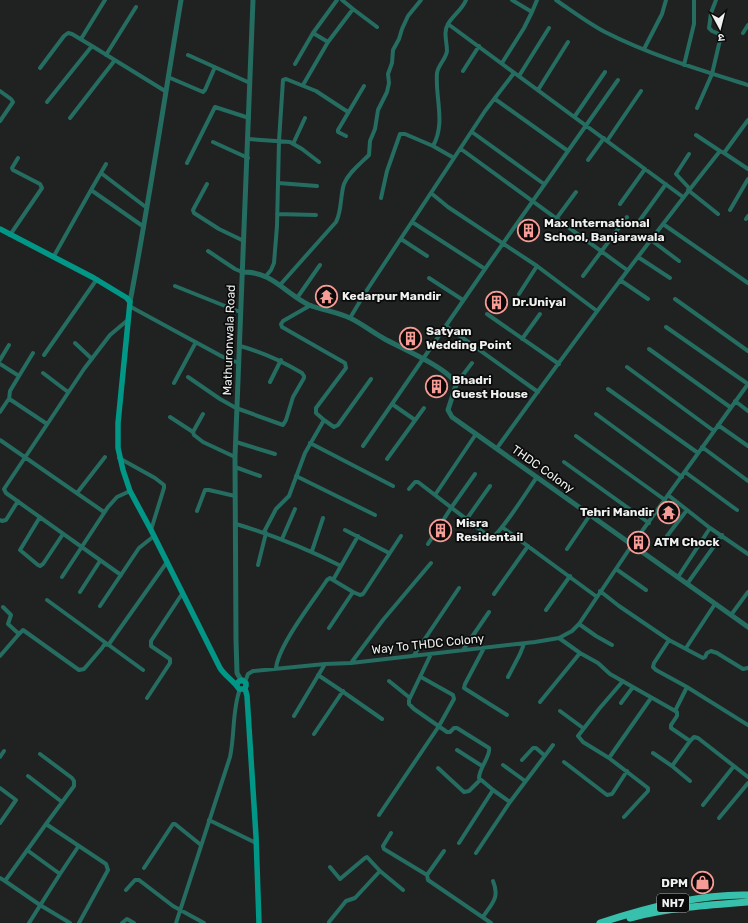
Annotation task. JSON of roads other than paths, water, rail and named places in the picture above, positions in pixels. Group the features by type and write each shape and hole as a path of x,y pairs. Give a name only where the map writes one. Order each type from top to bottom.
{"highway":[{"name":"NH7","path":"612,923 651,912 729,895 748,895"},
{"name":"NH7","path":"600,923 639,910 693,904 748,902"}],"main road":[{"path":"0,229 97,279 127,298 130,305 118,423 120,458 130,492 151,530 220,668 225,675 241,685 248,696 259,923"}],"street":[{"path":"81,39 105,0"},
{"path":"181,0 130,305 223,357 239,363"},
{"name":"Mathuronwala Road","path":"241,685 237,673 236,640 235,457 240,312 248,158 253,0"},
{"path":"295,64 313,33 337,0"},
{"path":"342,0 377,27"},
{"path":"280,285 337,219 346,181 369,154 370,140 375,129 378,110 389,83 388,74 392,63 393,50 399,40 408,16 421,0"},
{"path":"433,146 438,136 440,124 437,72 447,52 445,31 452,18 462,8 466,0"},
{"path":"512,0 532,12"},
{"path":"502,63 532,12 537,0"},
{"path":"556,0 604,31 644,49 712,74 748,85"},
{"path":"644,49 662,14 666,0"},
{"path":"684,64 694,24 694,0"},
{"path":"697,108 712,74 720,38 717,33 709,28 711,13 716,0"},
{"path":"106,55 136,7"},
{"path":"303,85 328,42 353,8"},
{"path":"448,24 575,116 683,197"},
{"path":"743,33 748,25"},
{"path":"519,76 549,28"},
{"path":"40,68 66,34 70,33 165,91"},
{"path":"313,33 328,42"},
{"path":"538,90 568,42"},
{"path":"47,102 92,46"},
{"path":"463,70 479,46"},
{"path":"188,55 250,83"},
{"path":"70,118 115,60"},
{"path":"168,77 203,92 215,67"},
{"path":"575,116 605,72"},
{"path":"350,318 454,158 514,73"},
{"path":"266,276 274,263 283,80 286,79 316,91 348,112"},
{"path":"363,446 502,244 618,80"},
{"path":"346,136 338,131 364,86"},
{"path":"0,91 13,101 13,104 0,121"},
{"path":"588,160 606,140 641,91"},
{"path":"495,99 568,151"},
{"path":"186,163 215,107 249,118"},
{"path":"293,144 305,118"},
{"path":"724,153 748,120"},
{"path":"472,132 544,184"},
{"path":"381,198 387,171 400,134 405,134 433,146 454,158"},
{"path":"696,135 748,169"},
{"path":"248,139 279,141 293,144 319,162"},
{"path":"213,142 248,158"},
{"path":"461,149 627,270"},
{"path":"497,448 627,270 720,151"},
{"path":"689,154 676,174 689,190 718,214"},
{"path":"10,234 42,188 40,184 13,170 13,166 18,158"},
{"path":"54,256 106,164"},
{"path":"620,204 645,169"},
{"path":"101,173 147,208"},
{"path":"730,210 748,179"},
{"path":"278,183 317,186"},
{"path":"207,184 193,210 194,213 219,229 244,240"},
{"path":"640,220 666,184"},
{"path":"91,190 144,227"},
{"path":"556,219 576,192"},
{"path":"431,193 448,207 537,266 596,312"},
{"path":"277,214 316,215"},
{"path":"583,276 626,217"},
{"path":"412,222 485,269"},
{"path":"663,224 748,284"},
{"path":"401,239 427,256"},
{"path":"651,240 679,261"},
{"path":"208,251 235,269 242,272 257,272 266,276 297,298 310,305 350,318 384,339 449,374 456,384 472,363"},
{"path":"638,257 670,278"},
{"path":"297,298 320,265"},
{"path":"518,294 537,266"},
{"path":"429,278 463,300"},
{"path":"44,356 97,279"},
{"path":"620,280 648,299"},
{"path":"175,286 240,312"},
{"path":"675,299 748,351"},
{"path":"310,305 287,318 283,321 281,326 345,363 346,368 315,409 316,412 324,420 334,426 338,425 371,379"},
{"path":"487,314 559,364"},
{"path":"522,338 540,314"},
{"path":"4,490 68,392 110,335 129,318"},
{"path":"446,326 538,392"},
{"path":"598,594 730,407 748,384 666,327"},
{"path":"174,383 196,342"},
{"path":"75,343 92,359"},
{"path":"0,360 9,345"},
{"path":"188,376 220,399 236,408 281,425 284,424 292,397 304,377 302,373 280,360 256,350 240,346"},
{"path":"649,350 730,407"},
{"path":"0,412 9,400 10,390 33,353"},
{"path":"270,382 280,360"},
{"path":"0,364 19,376"},
{"path":"627,367 714,431"},
{"path":"43,373 68,392"},
{"name":"THDC Colony","path":"456,384 448,410 452,417 748,627"},
{"path":"608,389 698,453"},
{"path":"9,400 16,403 47,424"},
{"path":"735,402 748,411"},
{"path":"392,404 415,420"},
{"path":"387,459 424,408"},
{"path":"193,432 203,414"},
{"path":"596,414 682,477"},
{"path":"170,417 193,432 194,435 203,442 235,457"},
{"path":"258,565 265,532 276,510 289,496 310,443 324,420"},
{"path":"718,425 748,446"},
{"path":"435,495 476,434"},
{"path":"576,436 665,500"},
{"path":"0,440 104,512"},
{"path":"236,442 275,454"},
{"path":"310,443 393,486"},
{"path":"702,447 748,481"},
{"path":"77,493 105,457"},
{"path":"120,458 155,478 164,485 151,530"},
{"path":"564,462 649,523"},
{"path":"235,468 260,476"},
{"path":"685,472 737,510"},
{"path":"428,544 475,474"},
{"path":"296,476 375,515"},
{"path":"409,489 417,481 491,538 494,537 502,527 537,477"},
{"path":"466,520 490,486"},
{"path":"0,487 6,493 121,575"},
{"path":"197,511 205,490 235,496"},
{"path":"62,577 104,512 117,497 130,492"},
{"path":"668,495 710,528 748,554"},
{"path":"0,520 2,522 6,520 18,501"},
{"path":"282,539 295,509"},
{"path":"667,536 687,510"},
{"path":"567,549 590,514"},
{"path":"40,517 20,550 38,565 43,564 63,534"},
{"path":"312,551 324,518"},
{"path":"236,524 265,532 312,551 341,566"},
{"path":"502,527 570,576 669,640 703,658 705,658 707,653 711,651 743,669 748,668"},
{"path":"678,577 710,528"},
{"path":"345,530 389,553"},
{"path":"687,584 722,535"},
{"path":"100,606 139,548 154,536"},
{"path":"333,580 358,536"},
{"path":"276,669 277,660 289,637 327,580 330,578 353,592 360,595 363,594 400,536"},
{"path":"494,594 528,546"},
{"path":"80,592 100,561"},
{"path":"0,656 18,634 21,631 24,631 81,670 86,668 104,645 109,644 167,562"},
{"path":"351,663 383,620 431,563"},
{"path":"616,569 646,590"},
{"path":"546,610 570,576"},
{"path":"414,655 459,588"},
{"path":"329,628 353,592"},
{"path":"732,615 748,592"},
{"path":"147,698 170,663 170,659 152,646 151,641 182,594"},
{"name":"Way To THDC Colony","path":"241,685 248,674 253,671 351,663 524,644 559,638 572,631 579,624 598,594"},
{"path":"47,600 144,670"},
{"path":"686,648 715,604"},
{"path":"3,607 11,615 8,624 18,634"},
{"path":"463,650 489,612"},
{"path":"579,624 612,645"},
{"path":"559,638 594,661 610,674 675,711 678,715 671,725 671,728 690,741"},
{"path":"669,640 654,663 654,667 748,725"},
{"path":"508,677 524,644"},
{"path":"0,647 5,650"},
{"path":"484,648 464,688 507,715"},
{"path":"540,702 580,653"},
{"path":"431,654 410,698 410,706 449,732 457,728 489,748 490,752 482,766 479,776 480,780 510,802"},
{"path":"294,716 325,664"},
{"path":"318,675 382,719"},
{"path":"379,814 439,726 454,697 421,677"},
{"path":"389,681 410,698"},
{"path":"623,681 578,736 580,739 647,786 648,789 624,817"},
{"path":"176,923 232,746 236,699 241,685"},
{"path":"675,711 687,686"},
{"path":"621,703 633,687"},
{"path":"314,734 343,691"},
{"path":"609,758 651,698"},
{"path":"560,711 583,728"},
{"path":"672,766 694,737 698,738 748,777"},
{"path":"476,853 510,802 553,745"},
{"path":"522,760 533,748 536,748 544,755"},
{"path":"0,757 4,750"},
{"path":"457,750 482,766"},
{"path":"653,753 690,781"},
{"path":"5,881 74,786 74,781 40,754"},
{"path":"564,762 608,796 612,794 627,771"},
{"path":"503,765 525,781"},
{"path":"703,805 734,766"},
{"path":"438,768 464,792 469,791 480,780"},
{"path":"28,776 62,802"},
{"path":"719,818 748,783"},
{"path":"0,788 16,800 0,823"},
{"path":"459,843 493,790"},
{"path":"209,820 256,843"},
{"path":"46,824 78,847 106,864 108,868 79,923"},
{"path":"144,868 173,824 176,824 201,845"},
{"path":"391,833 383,846 384,849 427,875 429,882 491,923"},
{"path":"29,923 78,847"},
{"path":"27,850 60,874"},
{"path":"427,875 444,851"},
{"path":"330,867 340,879 366,857 369,858 380,871 403,890"},
{"path":"329,923 346,901 355,898 380,871"},
{"path":"0,878 70,923"},
{"path":"126,890 137,879 180,910 204,923"},
{"path":"483,917 496,898 496,888 493,881"},
{"path":"122,923 127,919 134,923"}],"place":[{"name":"Max International School, Banjarawala","path":"529,230"},
{"name":"Kedarpur Mandir","path":"327,296"},
{"name":"Dr.Uniyal","path":"497,302"},
{"name":"Satyam Wedding Point","path":"411,338"},
{"name":"Bhadri Guest House","path":"437,387"},
{"name":"Tehri Mandir","path":"669,512"},
{"name":"Misra Residentail","path":"441,530"},
{"name":"ATM Chock","path":"639,542"},
{"name":"DPM","path":"703,883"}]}
